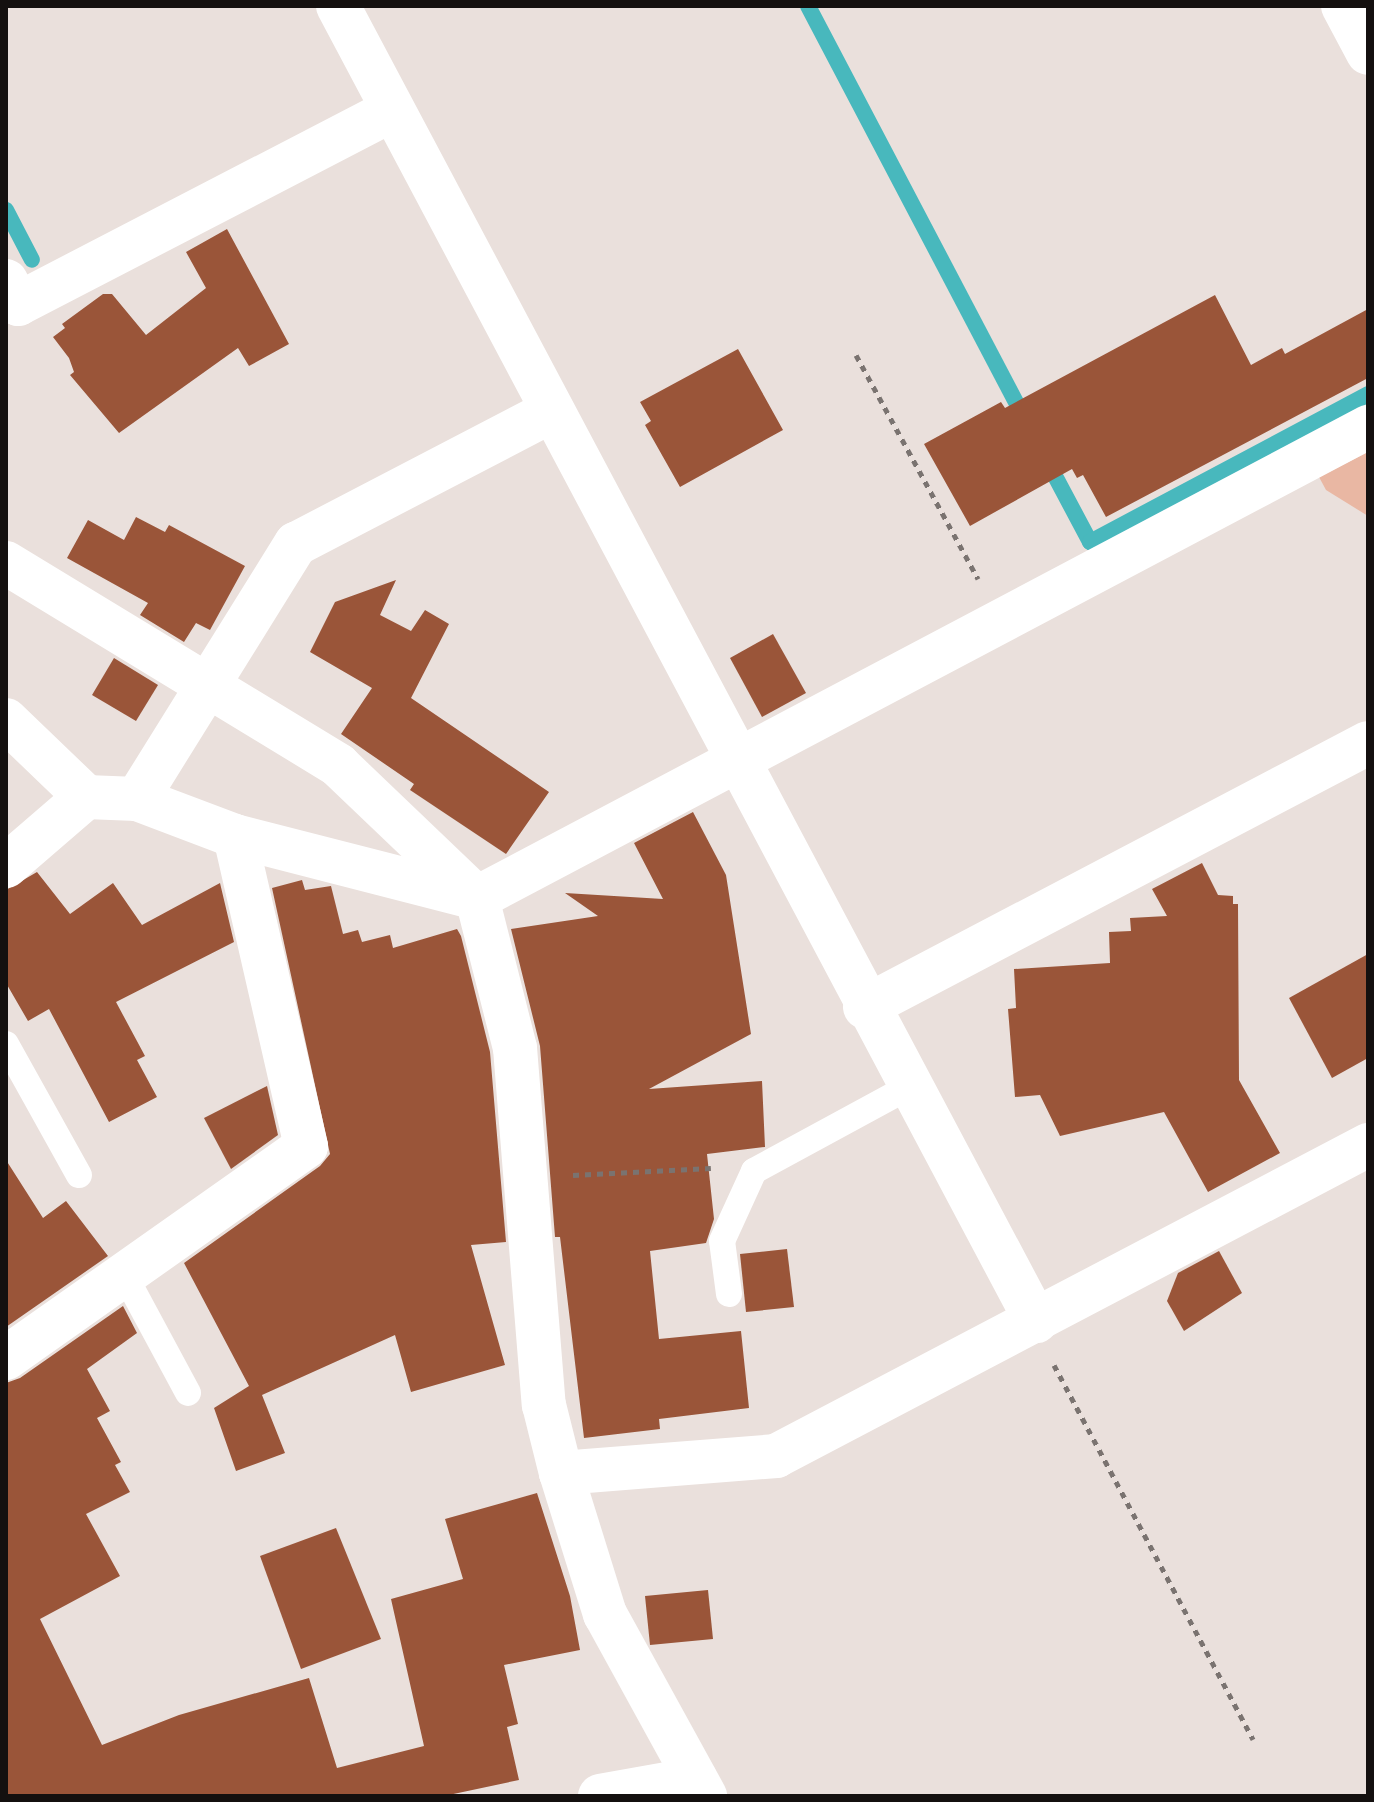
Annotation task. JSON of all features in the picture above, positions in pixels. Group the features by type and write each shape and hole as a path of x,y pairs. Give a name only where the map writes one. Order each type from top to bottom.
{"street":[{"path":"338,6 1034,1322"},
{"path":"1343,6 1368,53"},
{"path":"6,281 18,304 393,110"},
{"path":"137,799 296,544 551,411"},
{"path":"6,720 86,797 137,799 235,836 477,898 1368,427"},
{"path":"6,563 338,765 477,898 515,1048 544,1405 561,1473 605,1614 700,1788 600,1796"},
{"path":"865,1007 1368,743"},
{"path":"6,866 86,797"},
{"path":"6,1358 306,1146 235,836"},
{"path":"561,1473 776,1456 1368,1145"}],"lane":[{"path":"6,1044 79,1175"},
{"path":"729,1294 722,1241 754,1171 909,1087"},
{"path":"124,1274 188,1393"}],"path":[{"path":"856,355 1001,621"},
{"path":"524,1178 765,1165"},
{"path":"1034,1322 1253,1739"}],"shaded area":[{"path":"1368,452 1368,516 1326,490 1319,477"}],"building":[{"path":"227,229 289,344 249,366 238,348 119,433 70,375 74,372 69,358 53,337 65,328 62,324 103,294 112,294 146,335 206,288 186,252"},
{"path":"1215,295 1251,365 1282,348 1285,354 1368,309 1368,378 1106,517 1083,475 1077,478 1072,469 970,526 924,444 1001,402 1005,408"},
{"path":"738,349 783,430 680,487 645,425 651,421 640,402"},
{"path":"136,517 165,532 169,525 245,566 210,630 196,623 184,642 140,615 148,603 67,558 88,520 124,540"},
{"path":"396,580 380,615 411,631 425,610 449,624 411,698 549,792 506,854 410,790 414,784 341,734 372,688 310,652 335,602"},
{"path":"773,634 806,693 762,717 730,658"},
{"path":"114,658 158,685 136,721 92,695"},
{"path":"693,812 726,875 751,1034 649,1089 762,1081 765,1147 707,1154 714,1219 706,1243 650,1251 659,1339 741,1331 749,1408 659,1419 660,1429 584,1438 560,1237 555,1237 540,1046 511,929 598,916 565,893 663,899 634,843"},
{"path":"1202,863 1218,895 1233,896 1233,904 1238,904 1239,1080 1280,1153 1208,1192 1164,1112 1060,1136 1040,1095 1015,1097 1008,1009 1016,1008 1014,969 1110,963 1109,932 1131,931 1130,918 1167,916 1152,889"},
{"path":"37,872 70,914 113,883 142,925 220,883 234,942 116,1002 145,1056 137,1060 157,1097 109,1122 49,1009 28,1021 6,983 6,890"},
{"path":"302,880 305,890 331,886 343,934 358,930 362,942 390,935 393,948 457,929 461,936 490,1052 506,1242 471,1245 505,1365 411,1392 395,1335 262,1395 285,1453 236,1471 214,1408 249,1386 184,1263 320,1166 330,1154 272,888"},
{"path":"1368,954 1368,1058 1332,1078 1289,998"},
{"path":"267,1086 278,1135 231,1169 204,1118"},
{"path":"6,1160 43,1218 66,1201 108,1256 6,1327"},
{"path":"787,1249 794,1307 746,1312 740,1254"},
{"path":"1219,1251 1242,1293 1184,1331 1167,1301 1178,1273"},
{"path":"123,1306 137,1333 87,1369 110,1411 97,1418 121,1462 115,1465 130,1492 86,1514 120,1576 40,1619 102,1745 179,1715 309,1678 337,1768 424,1746 391,1599 463,1579 445,1519 537,1493 570,1596 580,1650 504,1665 518,1724 507,1727 519,1780 444,1796 6,1796 6,1383 20,1378"},
{"path":"336,1528 381,1639 301,1669 260,1556"},
{"path":"708,1590 713,1639 650,1645 645,1596"}],"waterway":[{"path":"808,6 1025,419"},
{"path":"6,210 32,260"},
{"path":"1047,461 1090,542 1368,394"}]}
